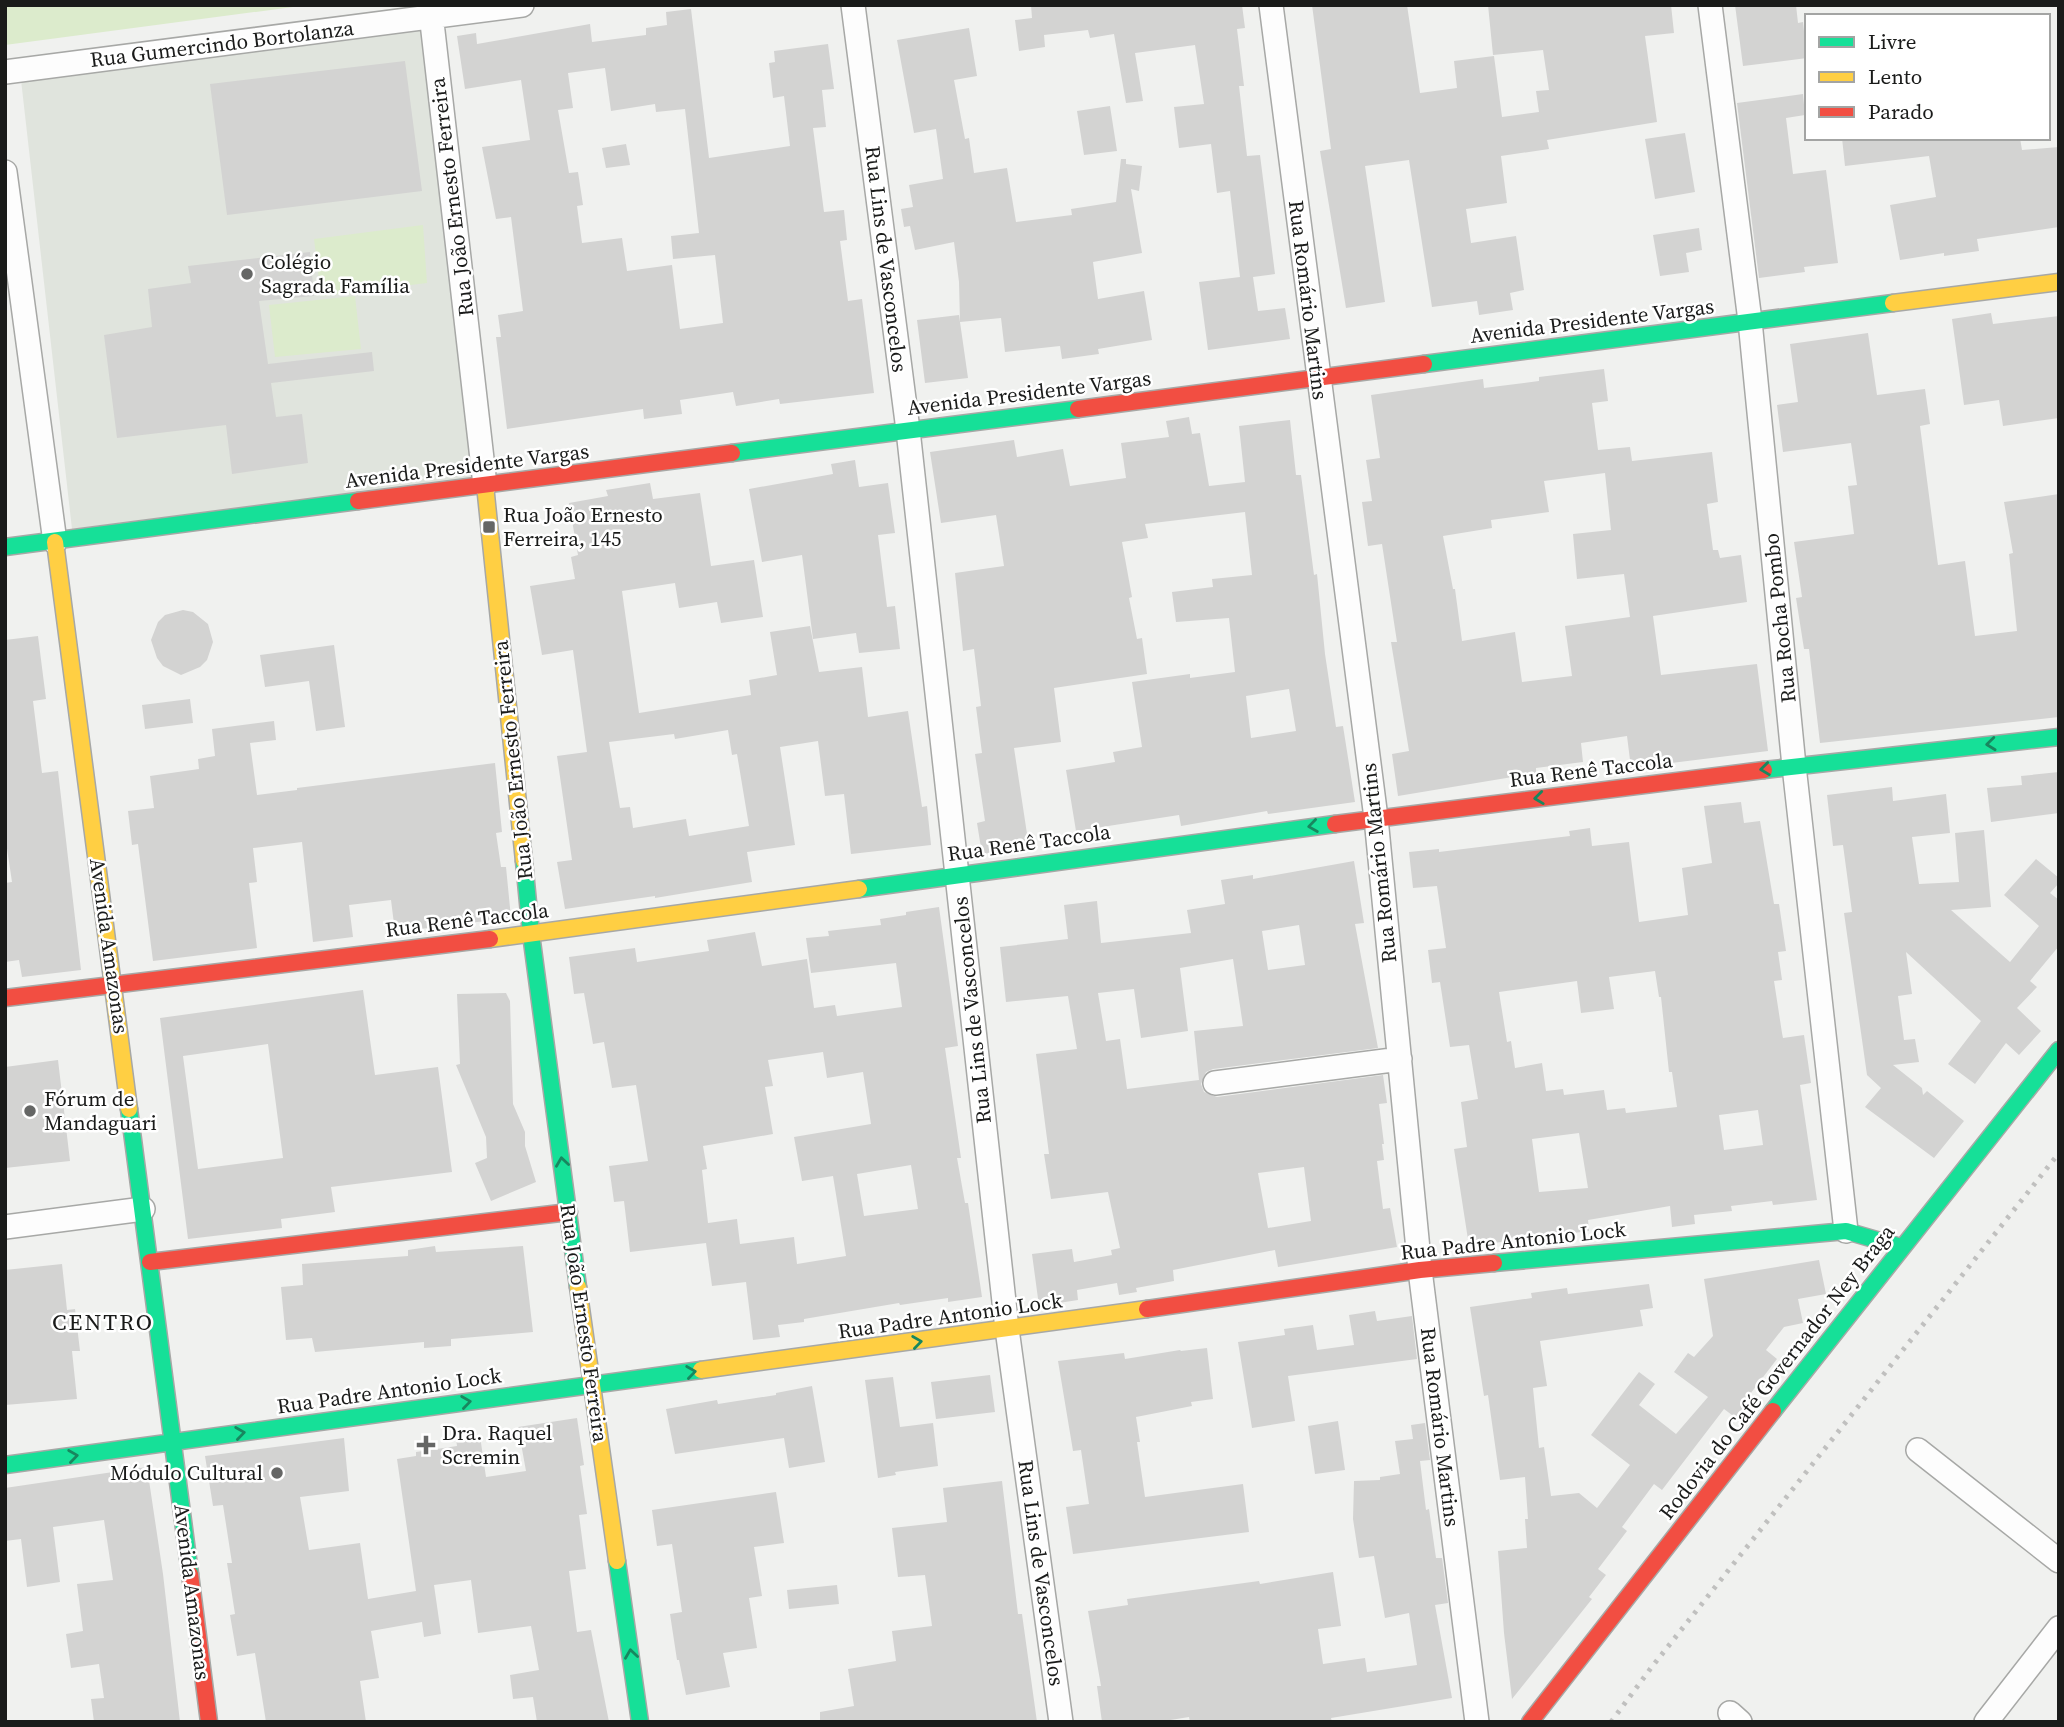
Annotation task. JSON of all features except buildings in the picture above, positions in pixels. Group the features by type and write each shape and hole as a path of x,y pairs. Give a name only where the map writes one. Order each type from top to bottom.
{"street":[{"name":"Rua Gumercindo Bortolanza","path":"5,72 430,11 522,5"},
{"name":"Rua Lins de Vasconcelos","path":"853,5 908,430 1007,1329 1061,1722"},
{"name":"Rua Romário Martins","path":"1270,5 1376,818 1420,1270 1477,1722"},
{"name":"Rua Rocha Pombo","path":"1710,5 1750,321 1794,766 1846,1231"},
{"name":"Rua João Ernesto Ferreira","path":"430,11 485,485 531,934 591,1385 640,1722"},
{"name":"Avenida Amazonas","path":"5,172 209,1722"},
{"name":"Avenida Presidente Vargas","path":"5,547 2059,282"},
{"name":"Rua Renê Taccola","path":"5,998 531,934 1376,818 1794,766 2059,737"},
{"name":"Rodovia do Café Governador Ney Braga","path":"1530,1722 1901,1247 2059,1050"},
{"path":"1215,1083 1400,1059"},
{"path":"5,1227 143,1209"},
{"path":"150,1262 569,1212"},
{"name":"Rua Padre Antonio Lock","path":"5,1465 1420,1270 1846,1231 1901,1247"},
{"path":"1918,1450 2059,1561"},
{"path":"1986,1722 2059,1628"}],"shaded area":[{"name":"Colégio Sagrada Família","path":"423,26 475,477 72,529 20,71"}],"green space":[{"path":"5,5 308,5 5,45"},
{"path":"423,225 427,283 321,296 314,239"},
{"path":"355,296 361,349 275,357 269,305"}],"railway":[{"path":"1611,1722 2059,1153"}],"traffic: fast":[{"path":"1424,364 1893,303"},
{"path":"732,453 1078,409"},
{"path":"5,547 358,501"},
{"path":"1764,770 2059,737"},
{"path":"859,889 1335,824"},
{"path":"524,861 531,934 578,1287"},
{"path":"1773,1411 2059,1050"},
{"path":"129,1109 190,1574"},
{"path":"1494,1263 1846,1231 1901,1247"},
{"path":"5,1465 701,1370"},
{"path":"617,1561 640,1722"}],"traffic: slow":[{"path":"1893,303 2059,282"},
{"path":"485,485 524,861"},
{"path":"55,542 129,1109"},
{"path":"490,939 859,889"},
{"path":"578,1287 617,1561"},
{"path":"701,1370 1147,1309"}],"traffic: jam":[{"path":"1078,409 1424,364"},
{"path":"358,501 732,453"},
{"path":"1335,824 1764,770"},
{"path":"5,998 490,939"},
{"path":"150,1262 569,1212"},
{"path":"1147,1309 1420,1270 1494,1263"},
{"path":"1530,1722 1773,1411"},
{"path":"190,1574 209,1722"}],"place":[{"name":"Colégio Sagrada Família","path":"247,274"},
{"name":"Rua João Ernesto Ferreira, 145","path":"489,527"},
{"name":"Fórum de Mandaguari","path":"30,1111"},
{"name":"Dra. Raquel Scremin","path":"426,1445"},
{"name":"Módulo Cultural","path":"277,1473"}],"district":[{"name":"CENTRO","path":"103,1322"}]}
